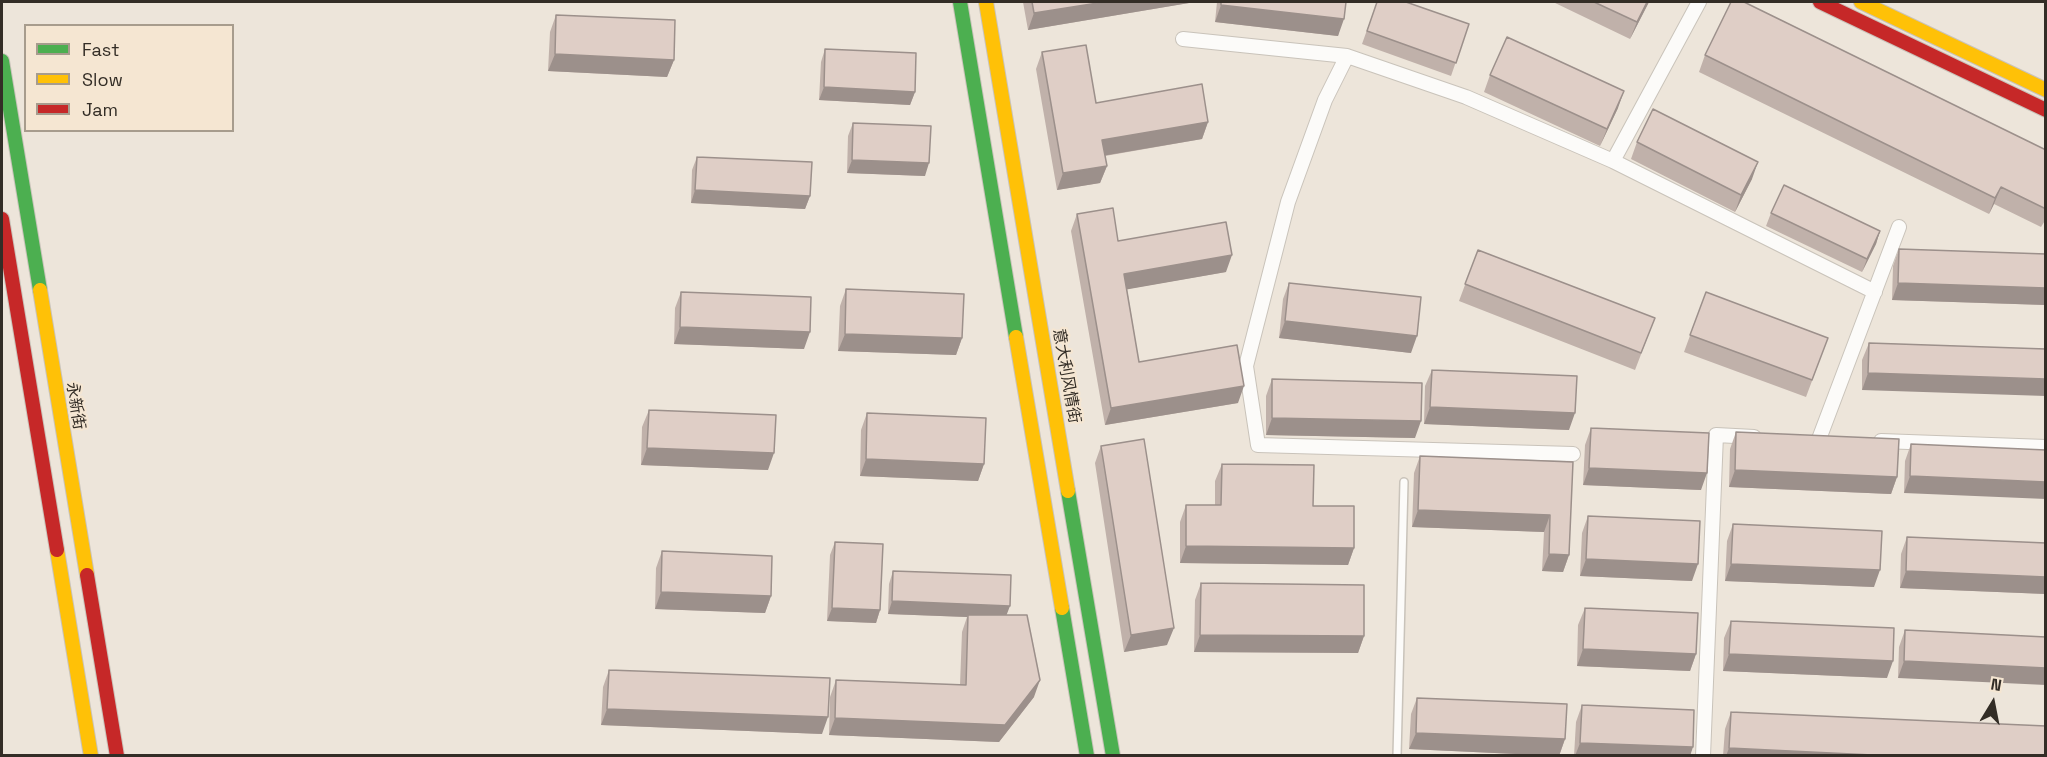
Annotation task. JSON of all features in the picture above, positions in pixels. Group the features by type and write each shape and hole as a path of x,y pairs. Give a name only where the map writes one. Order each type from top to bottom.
{"street":[{"path":"960,2 1087,756"},
{"name":"意大利风情街","path":"986,2 1113,756"},
{"path":"1613,161 1699,2"},
{"path":"1820,2 2046,110"},
{"path":"1862,2 2046,90"},
{"path":"1183,39 1347,56 1466,97 1613,161 1875,292"},
{"path":"1347,56 1325,100 1288,202 1246,366 1258,445 1573,454"},
{"name":"永新街","path":"2,61 117,756"},
{"path":"2,219 91,756"},
{"path":"1819,439 1899,227"},
{"path":"1703,756 1716,435 1773,437"},
{"path":"1866,441 2046,447"}],"lane":[{"path":"1397,756 1404,482"}],"building":[{"path":"1032,2 1104,2 1034,13"},
{"path":"1221,2 1346,2 1344,19 1221,5"},
{"path":"1377,2 1406,2 1469,24 1456,63 1367,31"},
{"path":"1594,2 1647,2 1637,22"},
{"path":"1731,2 1744,2 2046,150 2046,209 2001,187 1995,198 1705,55"},
{"path":"556,15 675,20 674,60 555,54"},
{"path":"1507,37 1624,91 1607,129 1490,75"},
{"path":"1086,45 1096,103 1202,84 1208,122 1102,140 1107,166 1063,173 1042,52"},
{"path":"825,49 916,53 915,92 824,87"},
{"path":"1653,109 1758,162 1741,195 1637,142"},
{"path":"853,123 931,126 929,163 852,160"},
{"path":"697,157 812,162 810,196 695,190"},
{"path":"1784,185 1880,231 1867,259 1771,213"},
{"path":"1113,208 1118,241 1226,222 1232,255 1124,274 1139,362 1237,345 1244,386 1111,408 1077,214"},
{"path":"1899,249 2046,254 2046,288 1898,283"},
{"path":"1478,250 1655,318 1641,353 1465,284"},
{"path":"1289,283 1421,297 1417,336 1285,321"},
{"path":"846,289 964,294 962,338 845,334"},
{"path":"681,292 811,297 810,332 680,327"},
{"path":"1706,292 1828,338 1812,380 1690,335"},
{"path":"1869,343 2046,349 2046,379 1868,373"},
{"path":"1432,370 1577,376 1575,413 1430,407"},
{"path":"1272,379 1422,383 1421,421 1272,418"},
{"path":"649,410 776,415 774,453 647,448"},
{"path":"867,413 986,418 984,464 866,459"},
{"path":"1591,428 1709,433 1707,473 1589,468"},
{"path":"1736,432 1899,439 1897,477 1735,470"},
{"path":"1144,439 1174,628 1131,635 1101,446"},
{"path":"1911,444 2046,450 2046,482 1910,476"},
{"path":"1420,456 1573,462 1569,555 1549,554 1550,515 1418,510"},
{"path":"1222,464 1314,465 1313,506 1354,506 1354,548 1186,546 1186,505 1221,505"},
{"path":"1588,516 1700,521 1698,564 1586,559"},
{"path":"1733,524 1882,531 1880,570 1731,564"},
{"path":"1907,537 2046,543 2046,577 1906,571"},
{"path":"835,542 883,544 880,610 832,608"},
{"path":"662,551 772,556 771,596 661,592"},
{"path":"893,571 1011,575 1010,606 892,601"},
{"path":"1201,583 1364,585 1364,636 1200,635"},
{"path":"1585,608 1698,613 1696,654 1583,649"},
{"path":"968,615 1027,615 1040,680 1005,725 835,718 836,680 966,685"},
{"path":"1731,621 1894,628 1893,661 1729,654"},
{"path":"1905,630 2046,637 2046,668 1904,661"},
{"path":"609,670 830,678 828,717 607,709"},
{"path":"1417,698 1567,704 1565,739 1416,733"},
{"path":"1582,705 1694,710 1693,747 1580,743"},
{"path":"1731,712 2046,726 2046,756 1893,756 1729,748"}],"traffic: fast":[{"path":"960,2 1016,337"},
{"path":"2,61 40,290"},
{"path":"1068,491 1113,756"},
{"path":"1062,608 1087,756"}],"traffic: slow":[{"path":"986,2 1068,491"},
{"path":"1861,2 2046,90"},
{"path":"40,290 87,575"},
{"path":"1016,337 1062,608"},
{"path":"57,550 91,756"}],"traffic: jam":[{"path":"1820,2 2046,110"},
{"path":"2,219 57,550"},
{"path":"87,575 117,756"}]}
